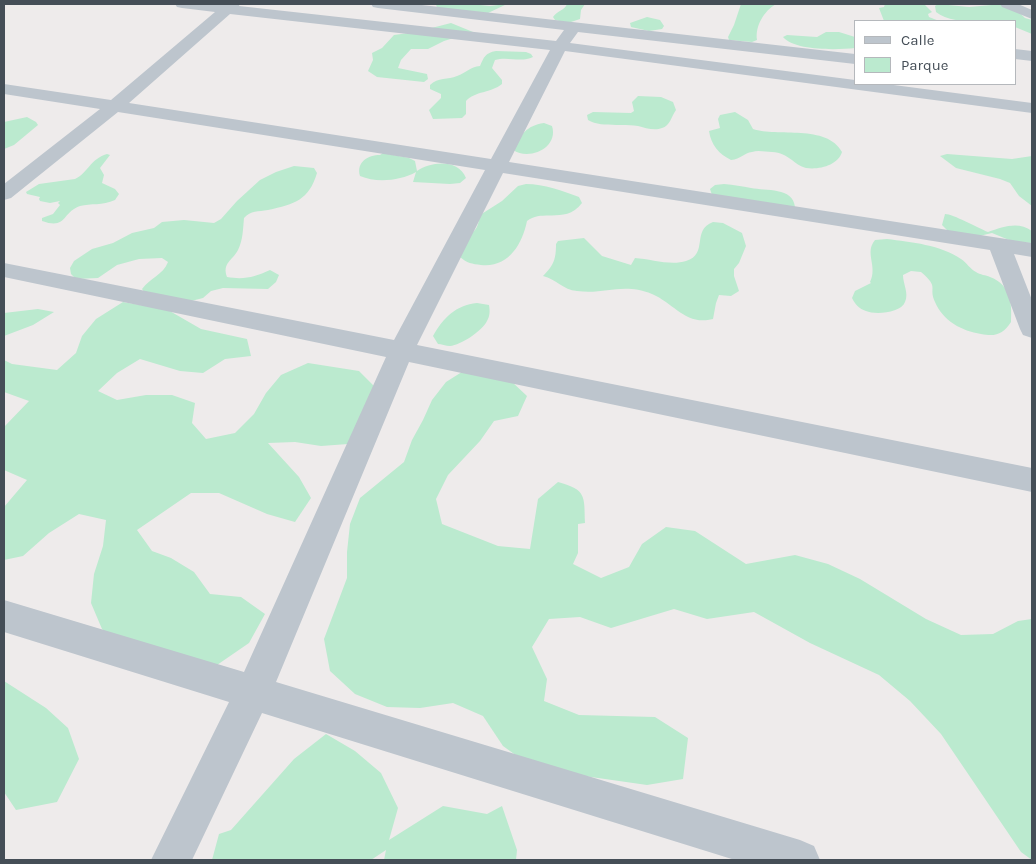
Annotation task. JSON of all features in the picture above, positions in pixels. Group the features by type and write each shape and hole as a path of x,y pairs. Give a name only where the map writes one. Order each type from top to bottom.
{"street":[{"path":"182,4 560,27 854,77"},
{"path":"378,4 560,27 854,60"},
{"path":"1007,4 1032,15"},
{"path":"1025,4 1032,7"},
{"path":"4,194 115,106 230,7"},
{"path":"171,860 253,692 401,351 498,166 560,27"},
{"path":"1016,54 1032,56"},
{"path":"898,85 1032,108"},
{"path":"4,89 1032,250"},
{"path":"998,245 1032,329"},
{"path":"4,270 1032,480"},
{"path":"4,616 800,860"}],"green space":[{"path":"436,4 490,6 507,4 488,13 437,8"},
{"path":"567,4 585,4 581,10 580,19 568,23 555,20 553,17 565,8"},
{"path":"741,4 776,4 761,19 757,29 757,40 752,42 729,40 728,37"},
{"path":"885,4 924,4 932,12 928,14 929,17 936,20 884,20 879,8 884,7"},
{"path":"938,4 969,7 1003,4 1012,6 1025,18 1032,20 1032,34 1016,27 1016,20 958,20 936,12 935,6"},
{"path":"647,17 660,20 664,26 662,29 649,31 631,27 630,23"},
{"path":"451,23 473,32 444,41 428,49 411,49 401,60 398,68 427,74 428,79 424,82 377,77 368,71 373,60 372,53 382,48 394,35 416,32"},
{"path":"826,32 839,32 854,37 854,48 817,49 797,45 783,37 787,35 817,37"},
{"path":"496,51 526,52 533,57 528,59 495,60 492,68 502,80 502,84 466,101 466,114 462,118 433,119 429,110 441,98 441,94 430,89 430,85 433,82 460,75 480,66 485,56"},
{"path":"638,96 661,97 673,102 676,110 665,127 653,129 632,125 606,125 588,120 587,115 593,112 631,113 634,111 632,102"},
{"path":"735,112 748,120 753,129 801,133 825,138 835,143 842,152 840,157 828,166 817,168 806,168 783,154 772,152 754,151 731,160 716,148 709,131 720,128 718,119 720,115"},
{"path":"27,117 38,125 14,145 4,149 4,122"},
{"path":"544,123 552,126 553,134 547,146 534,153 527,154 513,150 519,139 528,129"},
{"path":"383,153 415,161 417,171 430,165 451,165 457,167 466,178 460,183 450,184 413,182 416,172 388,180 373,180 360,176 361,163 364,160"},
{"path":"107,154 110,155 100,168 104,175 102,183 115,189 119,194 115,200 80,206 70,212 60,222 50,223 42,221 42,218 53,214 60,205 58,203 60,201 50,203 40,201 40,197 27,194 26,192 39,184 75,179 97,159"},
{"path":"947,154 1012,159 1032,156 1032,206 1019,196 1010,183 956,168 940,156"},
{"path":"294,166 314,168 317,173 310,189 293,203 278,208 252,212 247,215 244,218 240,246 236,254 228,262 226,268 227,277 239,278 254,276 270,270 279,275 276,282 268,289 223,288 211,291 203,298 191,301 147,296 142,289 166,266 168,262 162,258 139,259 117,265 98,278 76,279 71,274 70,268 74,261 92,249 113,243 132,233 154,228 162,222 184,220 214,223 221,219 260,180"},
{"path":"526,184 566,192 579,197 582,203 575,210 568,213 533,217 527,221 522,238 517,246 506,259 499,263 478,265 467,262 460,257 466,237 473,233 479,222 480,215 502,201 518,186"},
{"path":"724,184 778,191 789,196 795,207 712,195 710,189 715,185"},
{"path":"945,214 988,232 1010,226 1027,228 1032,231 1032,243 1014,242 992,233 975,237 954,237 942,225"},
{"path":"713,222 723,223 742,233 746,246 739,263 734,269 734,276 739,291 731,296 719,295 713,319 704,320 688,317 660,298 641,291 622,289 577,291 568,289 543,276 554,262 558,241 584,238 602,256 631,265 635,258 667,263 686,261 693,258 697,253 703,230"},
{"path":"875,240 906,241 944,250 961,259 978,273 997,280 1009,295 1011,322 1002,332 995,335 981,334 960,328 948,320 938,309 933,297 932,285 927,277 921,272 911,271 903,275 906,295 903,306 893,311 881,313 861,309 852,298 855,291 871,283 873,271 872,245"},
{"path":"123,302 168,310 201,329 247,339 251,356 225,359 203,373 180,371 140,359 117,373 98,391 117,400 146,395 172,395 195,403 192,423 206,439 235,433 254,414 266,393 281,375 308,363 359,371 374,386 348,444 321,446 295,442 268,443 299,477 311,498 295,522 267,514 219,493 191,493 137,530 152,551 171,558 194,572 210,594 241,597 265,614 249,643 217,665 123,650 102,629 91,603 94,574 103,546 106,520 79,514 49,533 23,556 4,560 4,507 27,480 4,470 4,427 29,401 4,392 4,360 12,364 57,370 76,353 82,336 96,319"},
{"path":"477,303 489,305 488,319 481,329 455,345 438,344 433,336 446,318 463,306"},
{"path":"38,309 54,312 33,325 4,336 4,313"},
{"path":"465,370 511,381 527,396 518,416 494,421 480,441 448,475 436,499 442,524 498,546 530,549 538,499 558,482 579,491 584,500 585,523 578,524 578,553 573,564 601,578 629,567 642,544 666,527 695,531 746,564 795,555 828,564 860,579 926,619 961,635 993,634 1018,621 1032,619 1032,860 1021,852 941,734 910,701 879,675 810,643 754,612 707,619 674,609 611,628 580,617 549,619 532,647 547,679 544,701 579,715 655,717 688,738 683,779 647,785 535,769 503,746 483,716 453,703 420,708 387,707 355,694 330,671 324,639 347,578 350,524 360,498 404,462 412,440 432,400 446,382"},
{"path":"4,681 46,708 68,728 79,759 57,802 16,810 4,792"},
{"path":"326,734 355,751 381,773 398,808 389,840 443,806 487,814 502,806 517,850 516,860 384,860 386,850 371,860 212,860 219,834 231,830 294,759"}]}
